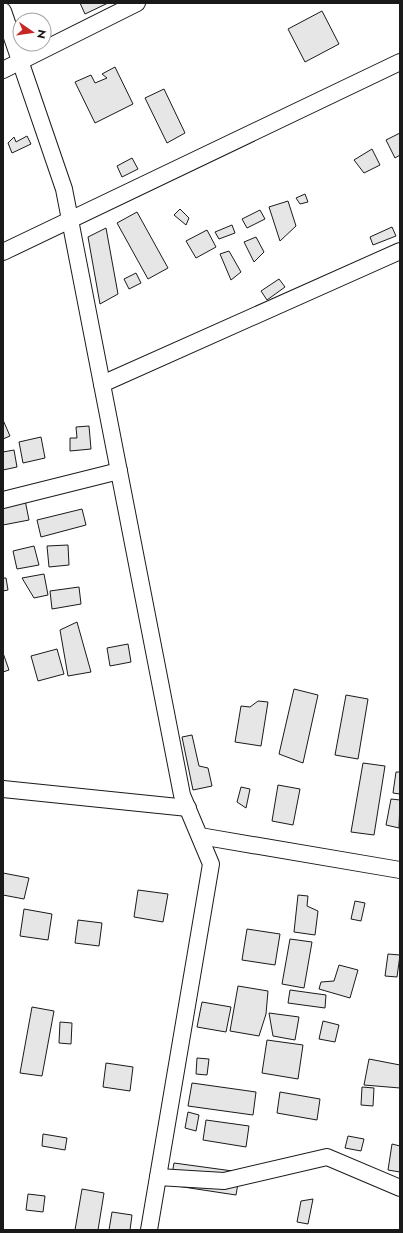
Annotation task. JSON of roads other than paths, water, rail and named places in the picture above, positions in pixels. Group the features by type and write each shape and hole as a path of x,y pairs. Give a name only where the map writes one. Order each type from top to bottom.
{"street":[{"path":"3,70 137,3"},
{"path":"3,11 64,189 182,794 211,864 149,1230"},
{"path":"3,252 400,62"},
{"path":"102,384 400,251"},
{"path":"3,500 119,471"},
{"path":"3,790 188,808"},
{"path":"200,836 400,870"},
{"path":"158,1177 224,1181 327,1158 400,1188"}]}
